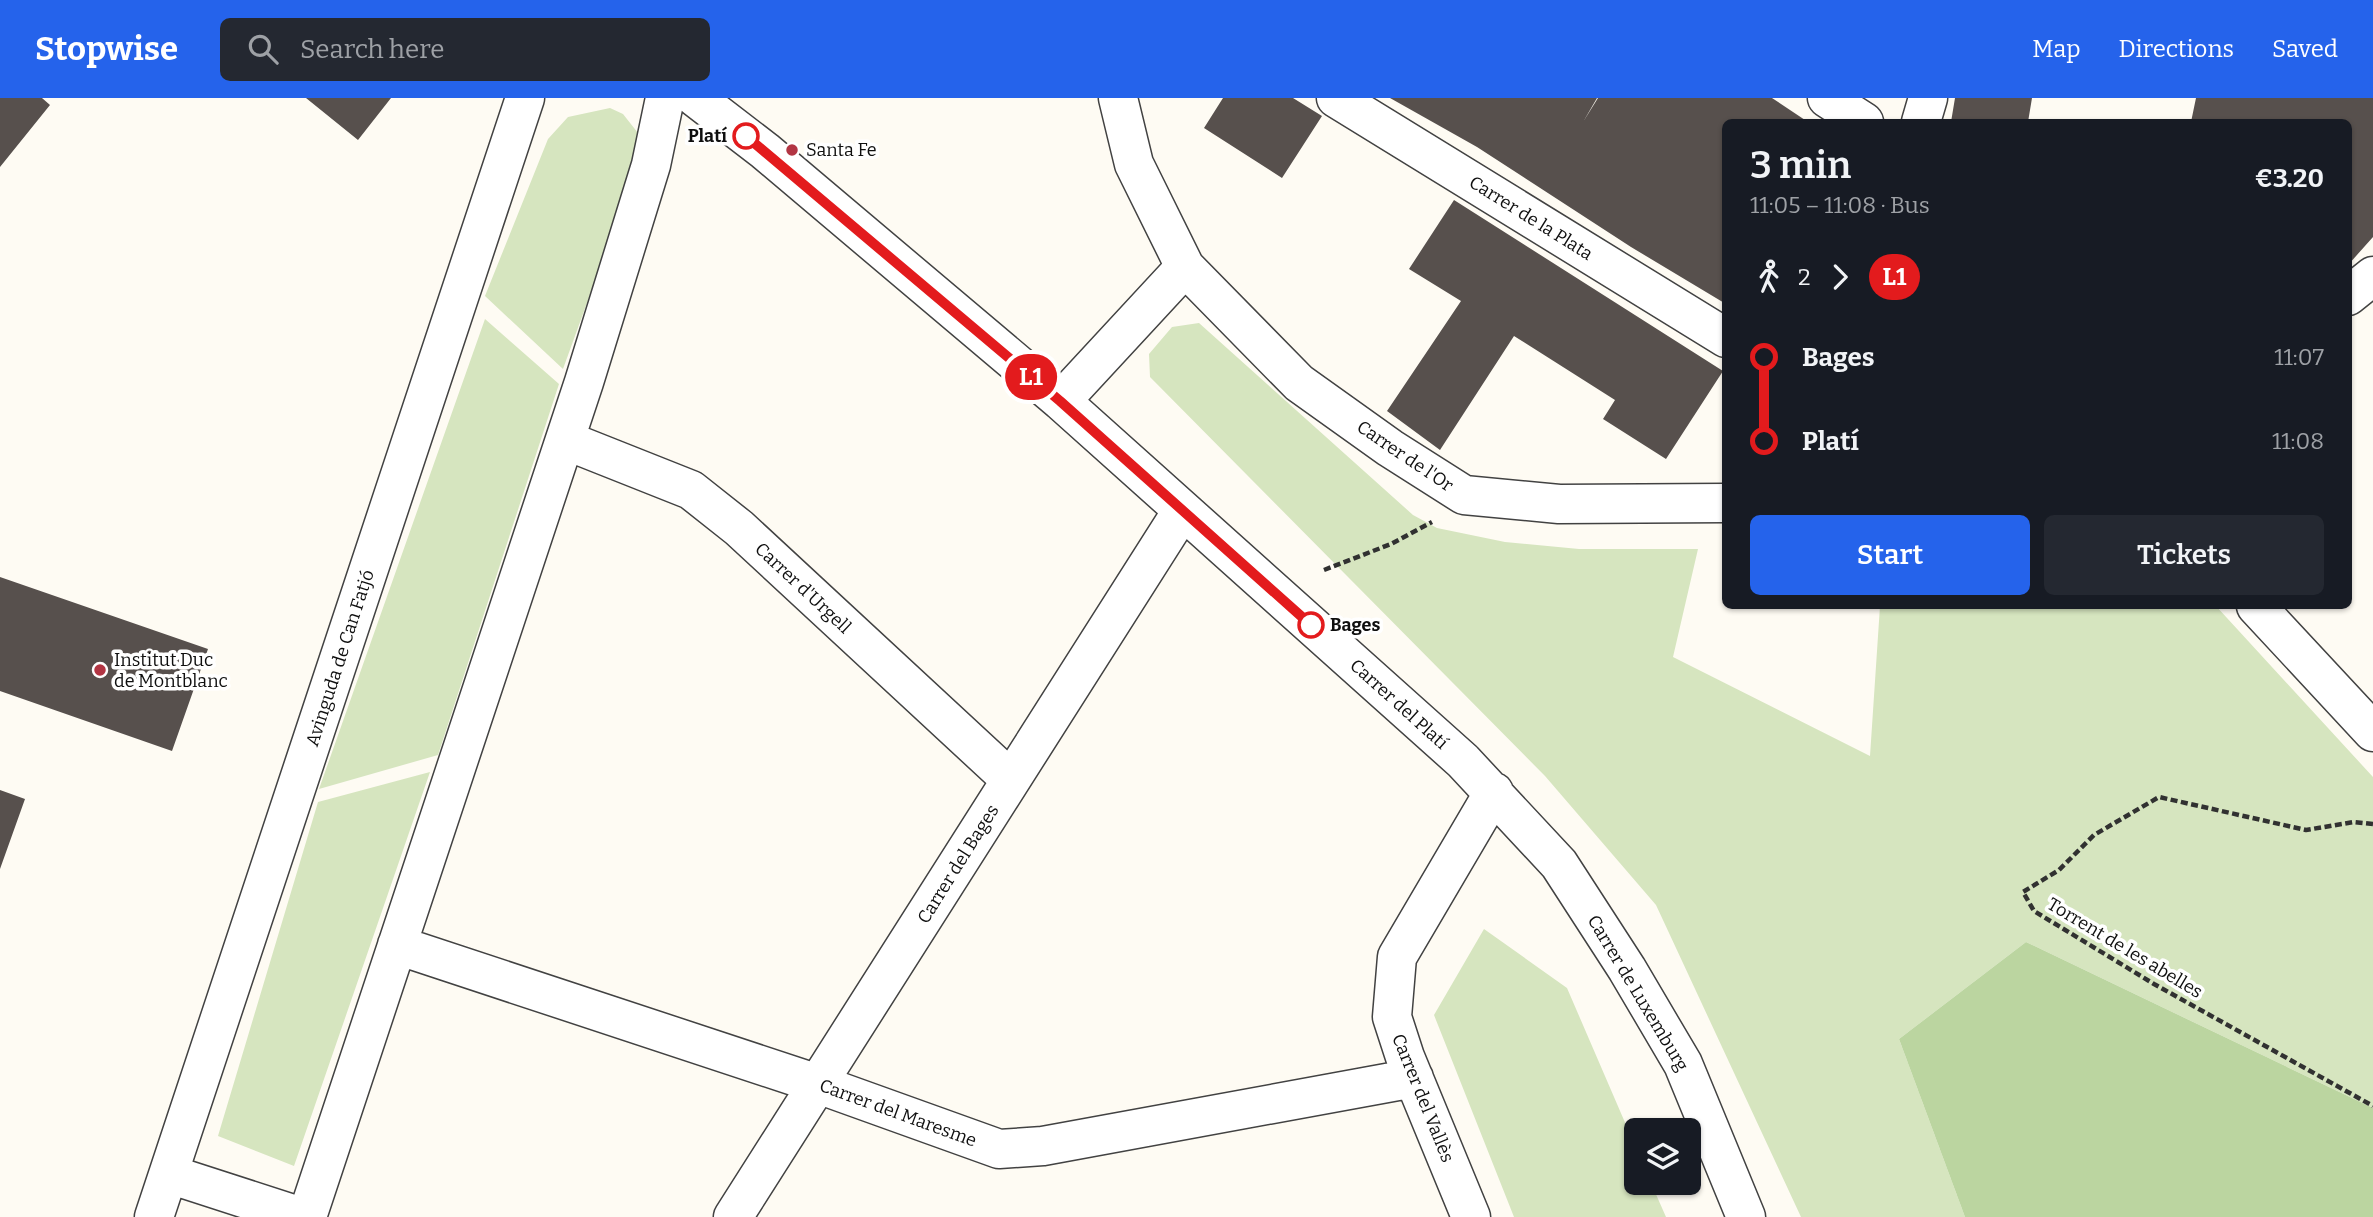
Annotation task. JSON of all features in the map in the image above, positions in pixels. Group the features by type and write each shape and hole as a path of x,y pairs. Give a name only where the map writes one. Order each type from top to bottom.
{"street":[{"name":"Avinguda de Can Fatjó","path":"154,1217 525,98"},
{"path":"169,1174 304,1217 565,440 652,165 665,98"},
{"name":"Carrer del Platí","path":"696,98 765,152 1060,401 1463,761 1494,792"},
{"name":"Carrer de l'Or","path":"1118,98 1134,164 1185,267 1299,383 1390,448 1464,495 1559,504 1722,503"},
{"name":"Carrer de la Plata","path":"1336,98 1722,336"},
{"path":"1827,98 1859,119"},
{"path":"1922,119 1928,98"},
{"path":"1060,401 1185,267"},
{"path":"2352,293 2373,276"},
{"name":"Carrer d'Urgell","path":"565,440 691,490 739,528 1011,780"},
{"name":"Carrer del Bages","path":"733,1217 1182,511"},
{"path":"2259,609 2373,732"},
{"name":"Carrer del Vallès","path":"1471,1217 1392,1017 1397,957 1494,792"},
{"name":"Carrer de Luxemburg","path":"1494,792 1559,864 1634,981 1683,1064 1746,1217"},
{"name":"Carrer del Maresme","path":"397,946 818,1084 999,1149 1043,1146 1414,1078"}],"path":[{"path":"1324,570 1391,544 1438,519"},
{"name":"Torrent de les abelles","path":"2373,824 2354,822 2306,830 2159,797 2094,835 2059,870 2023,892 2034,911 2154,984 2373,1106"}],"green space":[{"path":"610,108 623,114 638,133 640,150 563,369 485,296 548,139 568,117"},
{"path":"485,319 559,384 438,755 319,789"},
{"path":"1199,323 1413,515 1437,528 1505,542 1579,549 1698,549 1673,657 1870,756 1880,609 2219,609 2373,777 2373,1108 2026,942 1899,1039 1965,1217 1801,1217 1656,905 1545,776 1150,377 1149,354 1172,327"},
{"path":"430,772 294,1166 218,1136 318,802"},
{"path":"1484,929 1567,988 1624,1120 1624,1195 1656,1195 1666,1217 1514,1217 1434,1015"},
{"path":"2026,942 2373,1108 2373,1217 1965,1217 1899,1039"}],"building":[{"path":"0,98 42,98 50,105 0,167"},
{"path":"306,98 391,98 358,140"},
{"path":"1223,98 1293,98 1322,116 1282,178 1204,128"},
{"path":"1390,98 1597,98 1583,122 1598,98 1772,98 1804,119 1722,119 1722,302 1631,247 1477,147"},
{"path":"1955,98 2032,98 2028,119 1952,119"},
{"path":"2196,98 2373,98 2373,237 2352,261 2352,119 2192,119"},
{"path":"1454,200 1722,373 1666,459 1603,419 1615,400 1514,336 1440,450 1387,411 1461,301 1409,269"},
{"name":"Institut Duc de Montblanc","path":"0,577 208,649 172,751 0,691"},
{"path":"0,790 25,799 0,869"}],"bus line":[{"name":"L1","path":"746,136 1060,401 1311,625"}],"place":[{"name":"Platí","path":"746,136"},
{"name":"Santa Fe","path":"792,150"},
{"name":"Bages","path":"1311,625"},
{"name":"Institut Duc de Montblanc","path":"100,670"}]}
